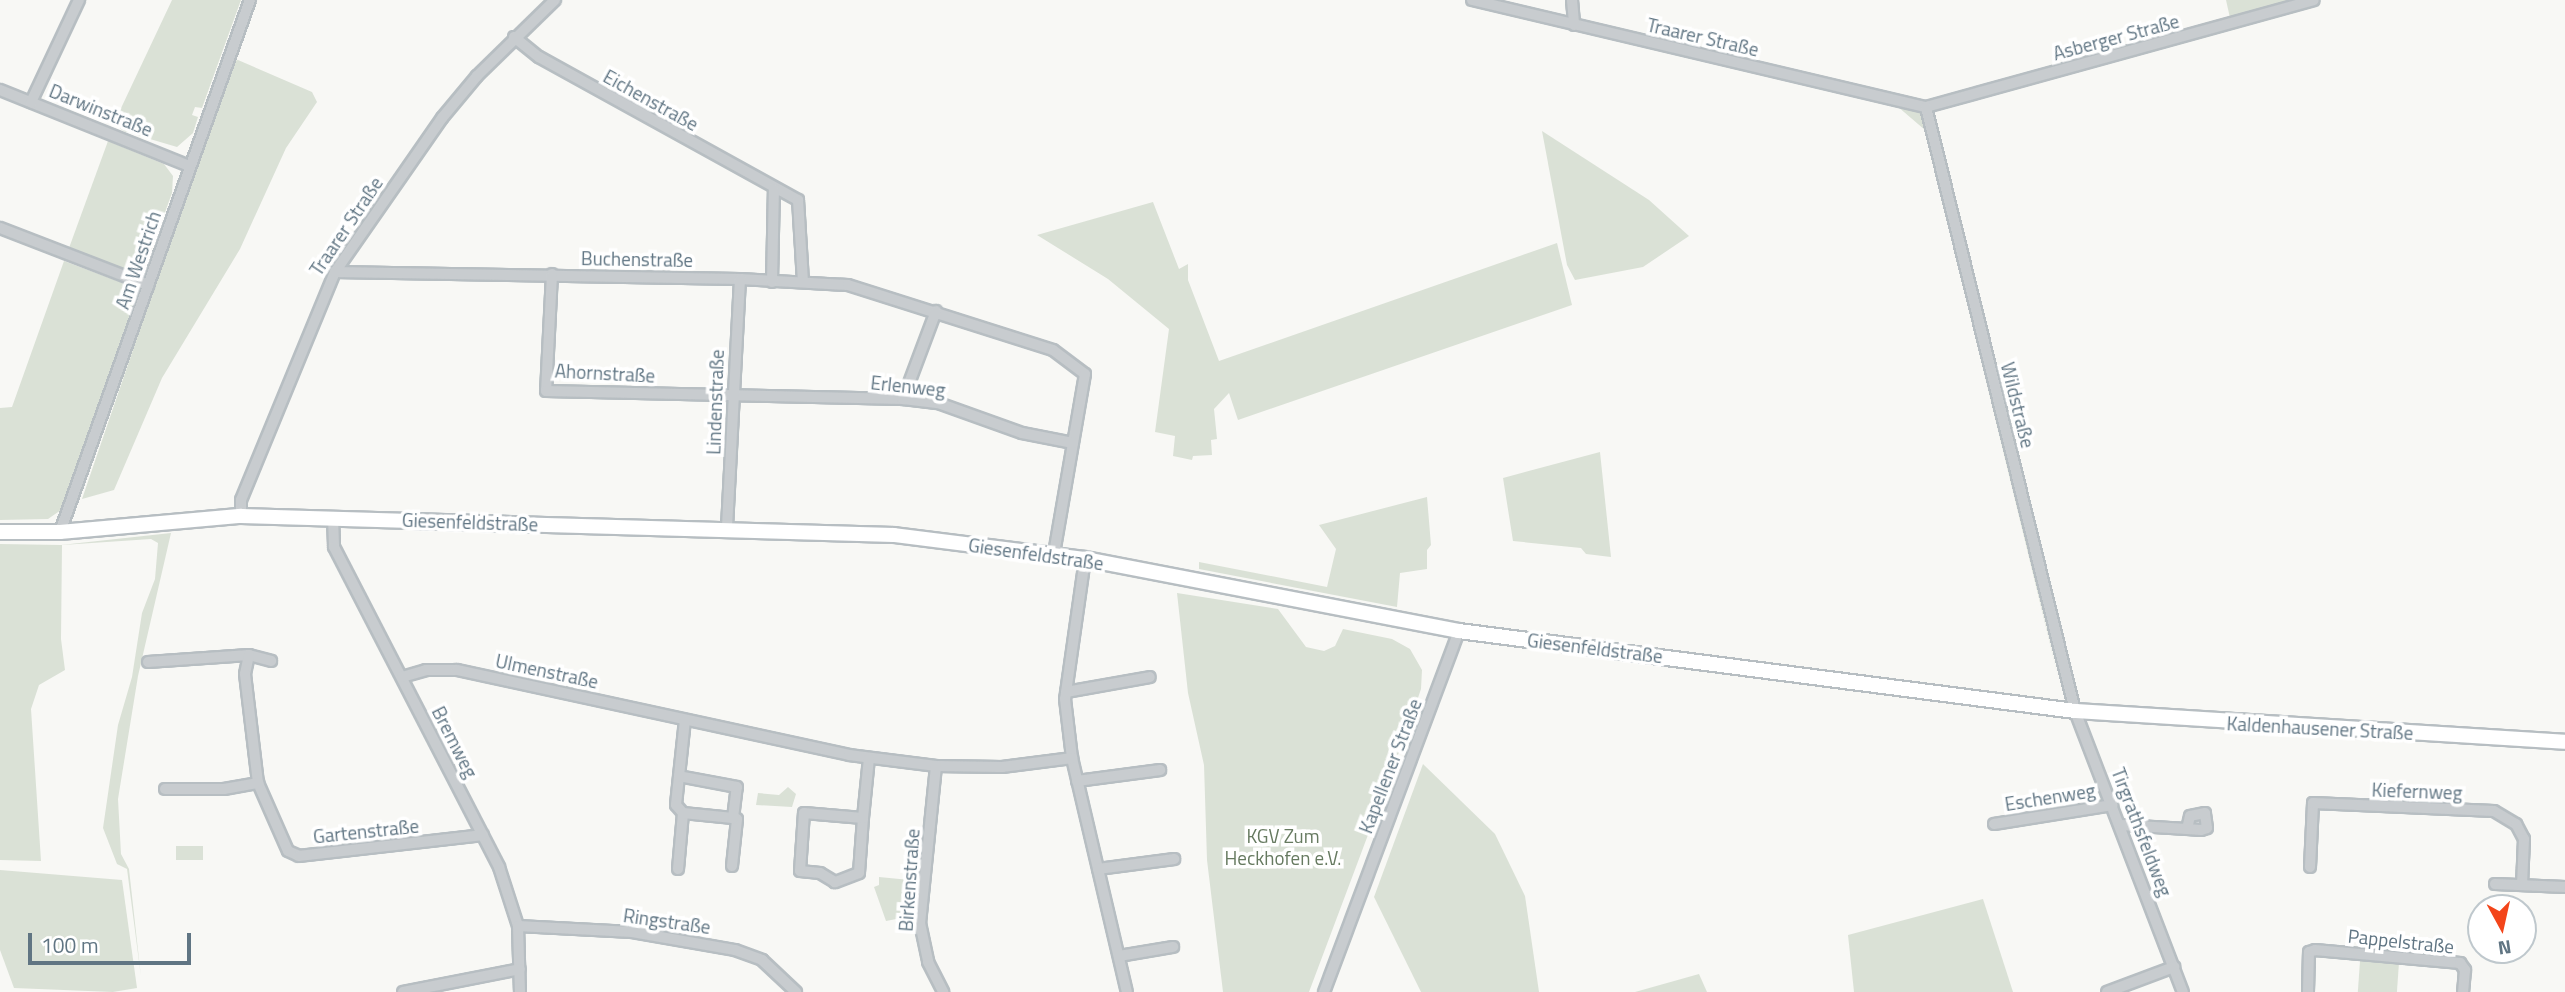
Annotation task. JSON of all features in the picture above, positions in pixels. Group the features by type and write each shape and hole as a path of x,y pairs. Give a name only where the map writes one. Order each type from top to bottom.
{"main road":[{"name":"Giesenfeldstraße","path":"0,532 60,532 241,516 727,527 894,535 1085,559 1459,631 2069,710"},
{"name":"Kaldenhausener Straße","path":"2069,710 2565,742"}],"street":[{"path":"31,102 79,0"},
{"name":"Am Westrich","path":"60,532 250,0"},
{"name":"Traarer Straße","path":"241,516 245,488 335,272 442,118 514,37 555,0"},
{"name":"Traarer Straße","path":"1472,0 1926,107"},
{"path":"1572,0 1574,25"},
{"name":"Asberger Straße","path":"1926,107 2314,0"},
{"name":"Eichenstraße","path":"514,37 539,57 799,201 803,281"},
{"name":"Darwinstraße","path":"0,90 189,166"},
{"name":"Wildstraße","path":"1926,107 2069,710"},
{"path":"772,282 774,189"},
{"path":"0,228 148,285"},
{"name":"Buchenstraße","path":"335,272 552,274 803,281 848,285 1053,350 1079,365 1084,386 1054,554"},
{"name":"Ahornstraße","path":"552,274 546,391 734,395"},
{"name":"Lindenstraße","path":"727,527 740,279"},
{"path":"903,399 936,311"},
{"name":"Erlenweg","path":"734,395 903,399 941,404 1022,433 1073,443"},
{"name":"Bremweg","path":"332,517 334,547 483,835 518,926 520,992"},
{"path":"1085,559 1066,692 1072,758 1127,992"},
{"name":"Kapellener Straße","path":"1324,992 1459,631"},
{"path":"148,662 250,655 271,660"},
{"name":"Gartenstraße","path":"250,655 245,674 258,783 288,850 299,856 483,835"},
{"name":"Ulmenstraße","path":"402,677 426,670 457,670 869,758 936,766 1002,767 1072,758"},
{"path":"1066,692 1150,677"},
{"name":"Tirgrathsfeldweg","path":"2069,710 2122,825 2183,992"},
{"path":"685,720 676,806 683,813 737,819 732,866"},
{"path":"863,818 804,813 800,871 820,873 835,882 859,873 869,758"},
{"name":"Birkenstraße","path":"936,766 920,923 928,962 943,992"},
{"path":"1077,780 1160,770"},
{"path":"679,776 737,787 733,818"},
{"path":"165,789 224,789 258,783"},
{"name":"Kiefernweg","path":"2309,867 2313,803 2494,811 2516,824 2524,839 2522,885"},
{"name":"Eschenweg","path":"1994,824 2112,805"},
{"path":"678,869 683,813"},
{"path":"2122,825 2187,829"},
{"path":"1098,869 1174,859"},
{"path":"2495,884 2565,887"},
{"name":"Ringstraße","path":"518,926 632,932 735,950 761,960 796,992"},
{"path":"1119,956 1173,947"},
{"name":"Pappelstraße","path":"2308,992 2309,952 2460,963 2465,970 2463,992"},
{"path":"2107,992 2174,967"},
{"path":"403,992 520,970"}],"green space":[{"path":"172,0 241,0 202,108 195,107 192,115 198,117 193,133 177,147 123,131 114,123"},
{"path":"2226,0 2295,0 2230,18"},
{"path":"1624,40 1910,105 1921,114 1987,376 2060,685 1925,130 1897,106"},
{"path":"238,60 312,92 317,102 286,148 240,249 162,378 114,490 82,499 202,148 233,61"},
{"path":"1542,131 1649,200 1689,236 1643,267 1575,280 1567,265"},
{"path":"108,141 164,164 173,176 172,193 142,276 69,248"},
{"path":"1153,202 1179,269 1188,264 1188,280 1219,361 1557,243 1572,305 1238,420 1229,393 1214,409 1217,439 1211,440 1212,455 1193,456 1192,460 1173,456 1175,436 1155,432 1169,329 1108,279 1037,235"},
{"path":"64,261 139,289 61,510 48,519 0,520 0,408 12,407"},
{"path":"1600,452 1611,557 1586,554 1581,548 1513,541 1503,478"},
{"path":"1427,497 1431,545 1427,550 1427,569 1400,573 1397,607 1199,569 1199,562 1327,587 1336,549 1319,525"},
{"path":"171,533 138,676 118,799 121,854 129,869 141,977 127,869 117,864 103,828 118,725 132,677 142,613 155,579 158,543 151,539 62,545 61,639 65,670 39,685 31,709 41,861 0,860 0,544 61,545"},
{"name":"KGV Zum Heckhofen e.V.","path":"1177,593 1278,609 1306,647 1324,651 1335,646 1343,629 1392,639 1410,649 1422,670 1421,689 1404,739 1309,992 1223,992 1207,860 1204,765 1188,693"},
{"path":"1423,764 1495,834 1525,896 1539,992 1421,992 1374,897"},
{"path":"788,787 796,794 792,807 756,805 758,793 779,795"},
{"path":"176,846 203,846 203,860 176,860"},
{"path":"0,870 122,880 137,988 113,992 14,988 0,950"},
{"path":"879,877 920,881 917,915 886,921 874,887 879,885"},
{"path":"1983,899 2013,992 1854,992 1848,935"},
{"path":"2360,961 2399,964 2397,992 2358,992"},
{"path":"1699,974 1707,992 1635,992"}]}
